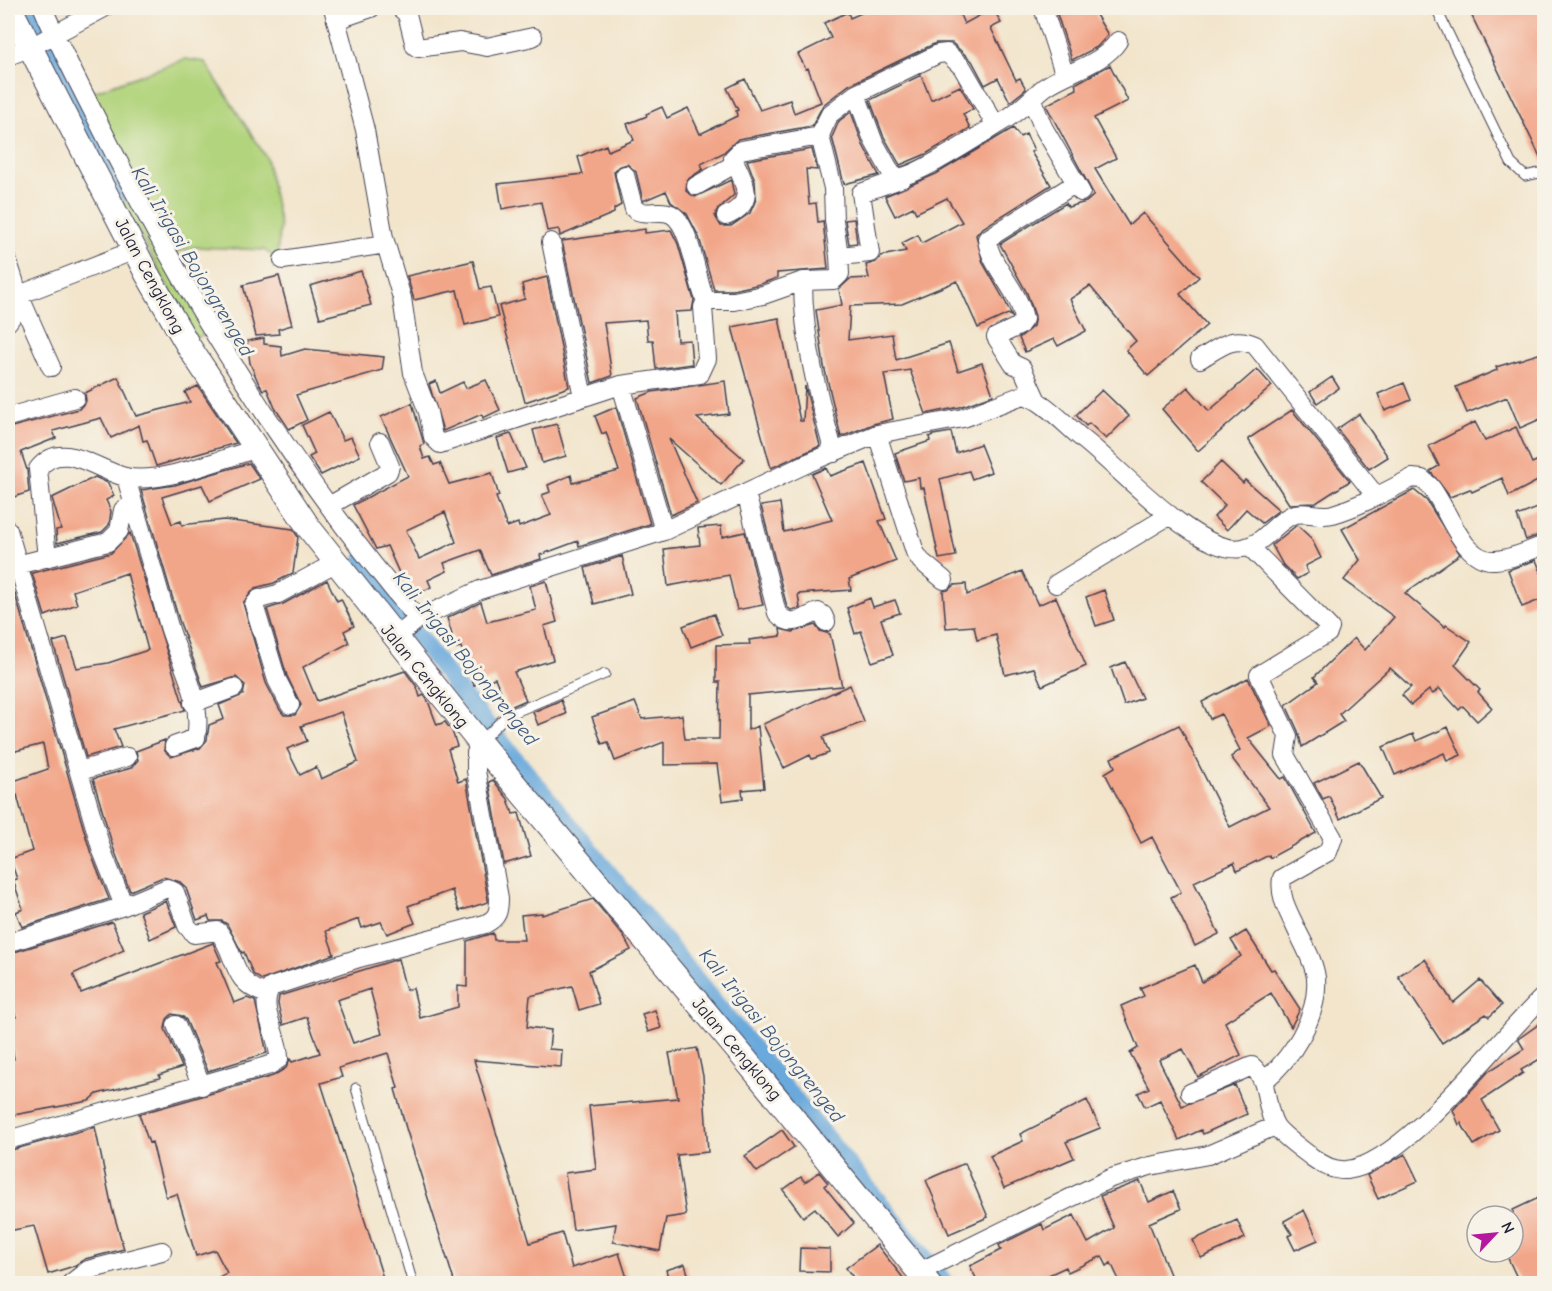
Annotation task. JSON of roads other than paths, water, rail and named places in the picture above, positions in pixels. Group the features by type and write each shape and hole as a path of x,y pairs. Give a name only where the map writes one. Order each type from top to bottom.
{"main road":[{"name":"Jalan Cengklong","path":"10,8 36,44 135,250 202,340 255,449 335,562 406,629 483,739 740,1053 926,1274"}],"street":[{"path":"44,8 36,44 158,237 202,340 259,406 331,511 406,629 480,590 664,531 877,434 963,418 1023,394 1037,401 1093,447 1170,515 1199,535 1222,546 1235,549 1249,546 1292,515 1332,515 1412,478 1422,478 1434,490 1466,546 1482,558 1497,560 1545,545"},
{"path":"36,44 104,8"},
{"path":"371,8 335,14 365,130 386,244 402,298 414,373 433,437 440,444 621,385 700,374 707,359 703,308 706,301 687,239 670,213 639,212 634,209 625,175"},
{"path":"400,8 407,14 415,46 418,48 460,42 487,47 533,37"},
{"path":"1043,8 1065,76"},
{"path":"839,256 870,253 861,192 903,178 945,157 1032,100 1044,88 1111,52 1118,41"},
{"path":"706,301 734,301 763,295 803,281 834,280 839,277 833,188 820,136 830,114 856,94 938,54 947,53 962,67 995,124"},
{"path":"856,94 873,140 893,176 903,178"},
{"path":"1032,100 1042,124 1079,188 987,239 990,251 1019,301 1024,319 1019,326 996,337 1013,364 1022,368 1037,401"},
{"path":"732,158 741,150 820,136"},
{"path":"696,186 728,170 733,165 732,158"},
{"path":"726,216 742,206 746,197 745,184 732,158"},
{"path":"551,242 583,397"},
{"path":"283,260 386,244"},
{"path":"19,295 135,250"},
{"path":"8,262 19,295 51,367"},
{"path":"803,281 803,322 816,387 834,453"},
{"path":"8,322 13,315 19,295"},
{"path":"1200,358 1227,342 1241,339 1254,345 1376,496"},
{"path":"621,385 664,531"},
{"path":"8,417 75,398"},
{"path":"239,419 259,406"},
{"path":"877,434 915,552 921,561 944,580"},
{"path":"310,527 385,476 390,466 380,442"},
{"path":"46,558 38,469 46,459 63,454 126,477 163,475 195,468 255,449"},
{"path":"126,477 168,625 191,684 198,723 196,738 174,746"},
{"path":"746,493 777,613 783,620 796,622 819,612 826,622"},
{"path":"17,565 113,539 119,531 123,510 133,504"},
{"path":"1056,585 1170,515"},
{"path":"8,530 102,851 124,906"},
{"path":"1249,546 1330,628 1328,633 1259,675 1288,736 1285,755 1333,838 1328,852 1282,878 1282,898 1313,967 1316,988 1303,1035 1287,1060 1263,1082"},
{"path":"290,705 277,680 254,605 259,599 278,594 335,562"},
{"path":"194,703 234,688"},
{"path":"8,1140 202,1086 279,1059 279,1051 266,1004 267,993 271,987 359,958 485,924 494,919 499,911 499,898 476,771 476,753 483,739"},
{"path":"80,771 127,757"},
{"path":"8,943 124,906 167,888 175,892 187,926 194,933 218,931 224,937 237,972 258,991 267,993"},
{"path":"1190,1093 1252,1066 1257,1070 1263,1082 1275,1125 1315,1160 1334,1169 1361,1167 1424,1122 1545,996"},
{"path":"176,1025 202,1086"},
{"path":"926,1274 948,1257 1111,1178 1150,1166 1208,1155 1275,1125"},
{"path":"70,1284 88,1270 162,1251"}],"lane":[{"path":"1436,8 1511,164 1525,176 1545,172"},
{"path":"483,739 501,719 605,674"},
{"path":"356,1088 413,1284"}],"waterway":[{"name":"Kali Irigasi Bojongrenged","path":"30,8 81,114 126,192"},
{"name":"Kali Irigasi Bojongrenged","path":"362,562 461,693 946,1284"}]}
